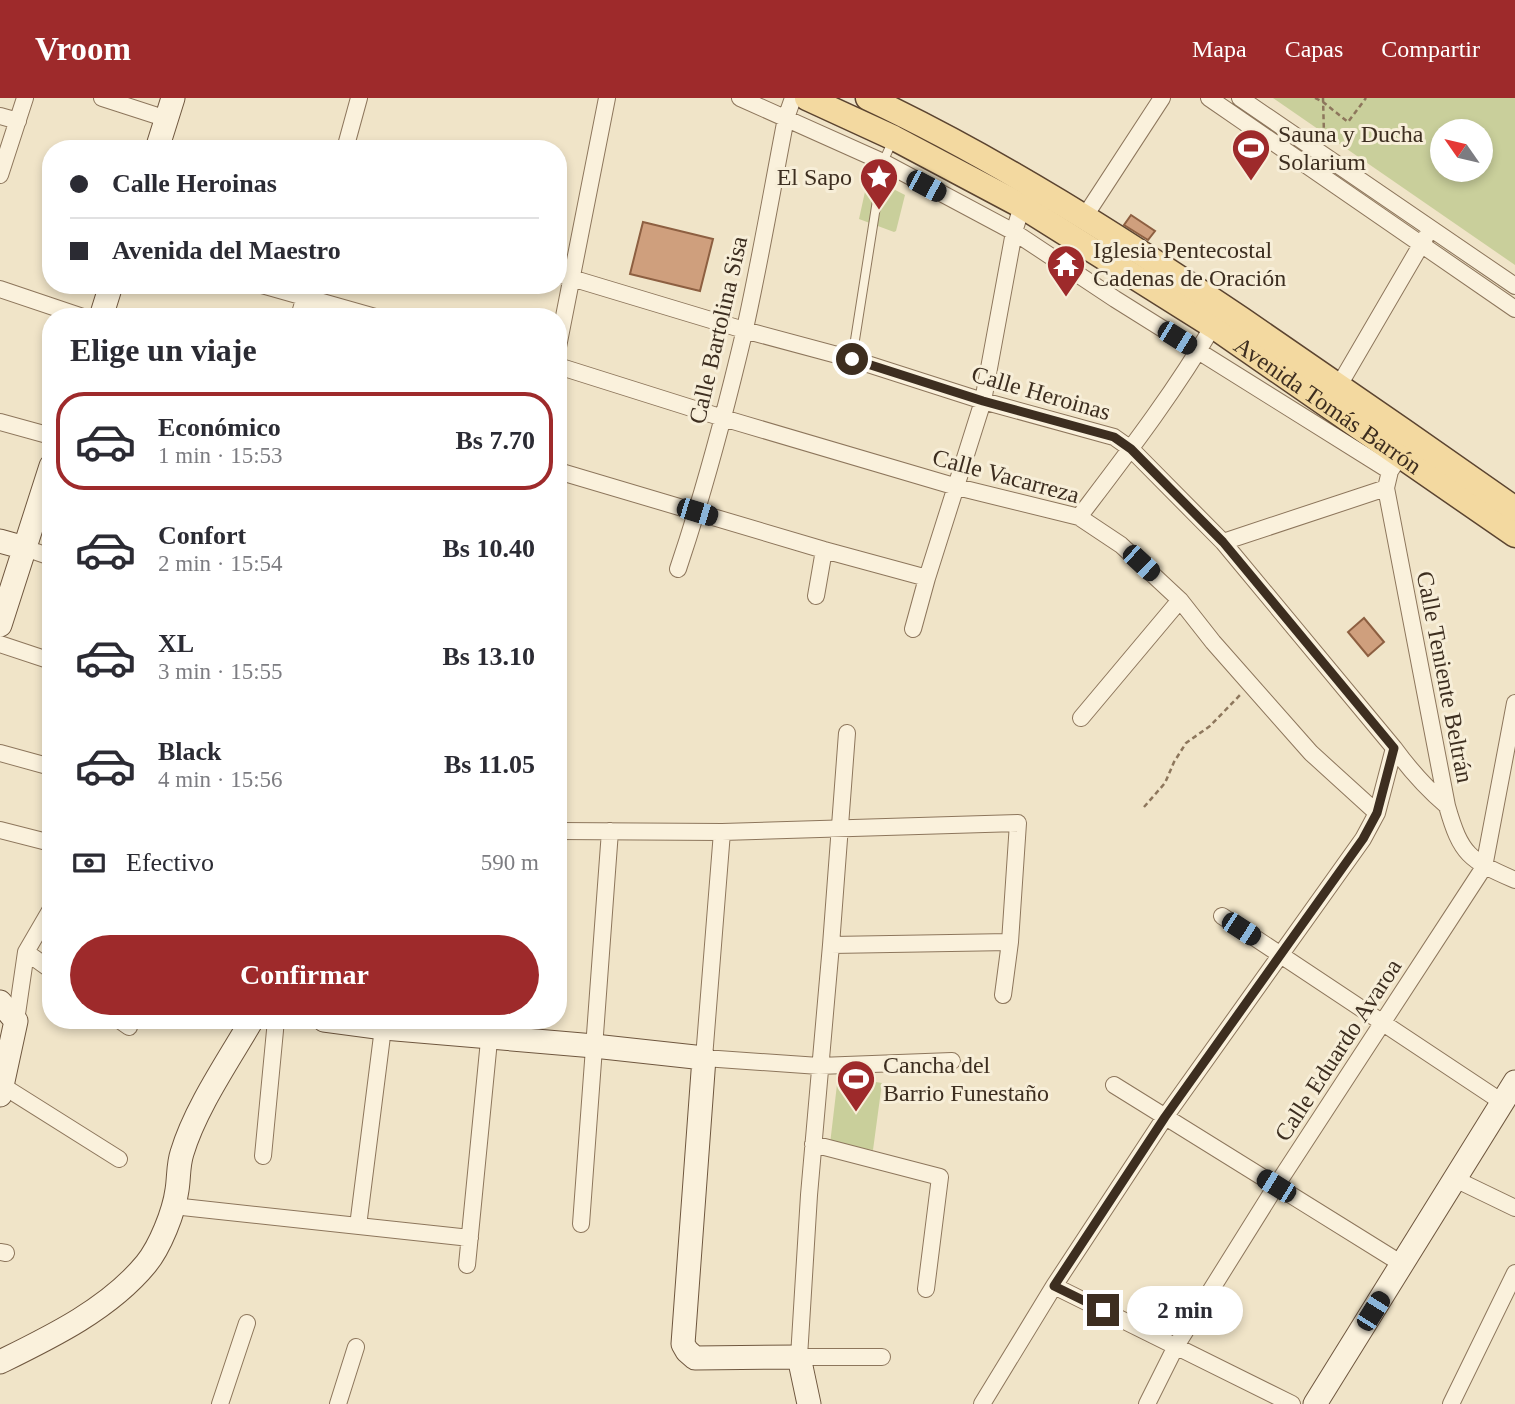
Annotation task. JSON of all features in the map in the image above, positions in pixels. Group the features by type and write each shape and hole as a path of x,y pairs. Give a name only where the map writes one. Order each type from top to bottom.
{"main road":[{"name":"Avenida Tomás Barrón","path":"807,98 894,138 1022,206 1213,326 1333,395 1515,509"},
{"name":"Avenida Tomás Barrón","path":"868,98 919,122 1084,216 1202,293 1333,395 1395,463 1515,535"}],"street":[{"path":"0,175 25,98"},
{"path":"102,98 170,108 160,140"},
{"path":"347,140 359,98"},
{"path":"567,268 607,98"},
{"path":"740,98 883,162 1014,232 1198,351 1395,463"},
{"name":"Calle Bartolina Sisa","path":"678,569 723,418 744,330 786,118 793,98"},
{"path":"1084,216 1163,98"},
{"path":"1209,98 1515,309"},
{"path":"1240,98 1515,286"},
{"path":"0,116 18,121"},
{"path":"913,629 983,401 1014,232 1022,206"},
{"path":"1333,395 1430,227"},
{"name":"Calle Heroinas","path":"567,277 744,330 852,359 983,401 1114,437 1131,449 1223,542 1418,779 1447,806"},
{"path":"0,289 56,308"},
{"path":"315,294 351,308"},
{"path":"1079,517 1131,449 1213,326"},
{"name":"Calle Vacarreza","path":"567,369 957,487 1079,517 1121,545 1180,600 1213,642 1311,753 1377,813"},
{"path":"0,422 42,434"},
{"name":"Calle Teniente Beltrán","path":"1395,463 1386,488 1453,828 1467,854 1484,867 1515,880"},
{"path":"567,474 927,578"},
{"path":"1223,542 1386,488"},
{"path":"0,625 42,495"},
{"path":"0,541 42,554"},
{"path":"816,596 824,550"},
{"path":"1081,718 1180,600"},
{"path":"0,644 42,658"},
{"name":"Calle Eduardo Avaroa","path":"1147,1401 1176,1346 1276,1186 1484,867 1515,703"},
{"path":"809,1404 799,1357 813,1144 848,733"},
{"path":"982,1404 1054,1286 1165,1117 1363,839 1377,813 1394,748"},
{"path":"0,753 42,765"},
{"path":"567,831 722,832 1018,823 1010,942 1003,996"},
{"path":"0,830 42,841"},
{"path":"580,1224 610,831"},
{"path":"722,832 683,1344 695,1358 882,1357"},
{"path":"1222,916 1502,1102"},
{"path":"42,924 26,952 2,1090 119,1160"},
{"path":"831,945 1010,942"},
{"path":"26,952 42,964"},
{"path":"0,1002 16,1021"},
{"path":"0,1362 93,1312 148,1263 166,1229 177,1194 181,1155 195,1119 247,1029"},
{"path":"263,1157 275,1029"},
{"path":"358,1226 383,1029"},
{"path":"467,1265 490,1029 594,1046 705,1058 820,1066 953,1061"},
{"path":"1315,1404 1515,1082"},
{"path":"1114,1085 1402,1264"},
{"path":"813,1144 940,1177 926,1289"},
{"path":"1455,1179 1515,1208"},
{"path":"173,1206 470,1238"},
{"path":"1451,1404 1515,1273"},
{"path":"1054,1286 1292,1404"},
{"path":"220,1404 247,1323"},
{"path":"338,1404 356,1347"}],"lane":[{"path":"852,359 883,162 894,138"}],"path":[{"path":"1315,98 1323,100 1348,122 1366,98"},
{"path":"1314,149 1324,134 1323,100"},
{"path":"1144,807 1165,783 1186,743 1210,726 1250,684"}],"green space":[{"path":"1273,98 1515,98 1515,265"},
{"path":"868,178 905,195 896,231 859,219"},
{"name":"Cancha del Barrio Funestaño","path":"838,1076 882,1083 873,1150 830,1144"}],"building":[{"path":"1131,215 1155,231 1148,240 1124,225"},
{"path":"643,222 713,239 700,291 630,274"},
{"path":"1364,618 1384,642 1368,656 1348,632"}],"place":[{"name":"Sauna y Ducha Solarium","path":"1251,182"},
{"name":"El Sapo","path":"879,211"},
{"name":"Iglesia Pentecostal Cadenas de Oración","path":"1066,298"},
{"name":"Cancha del Barrio Funestaño","path":"856,1113"}],"route":[{"path":"852,359 983,401 1114,437 1131,449 1223,542 1394,748 1377,813 1363,839 1165,1117 1054,1286 1103,1310"}]}
